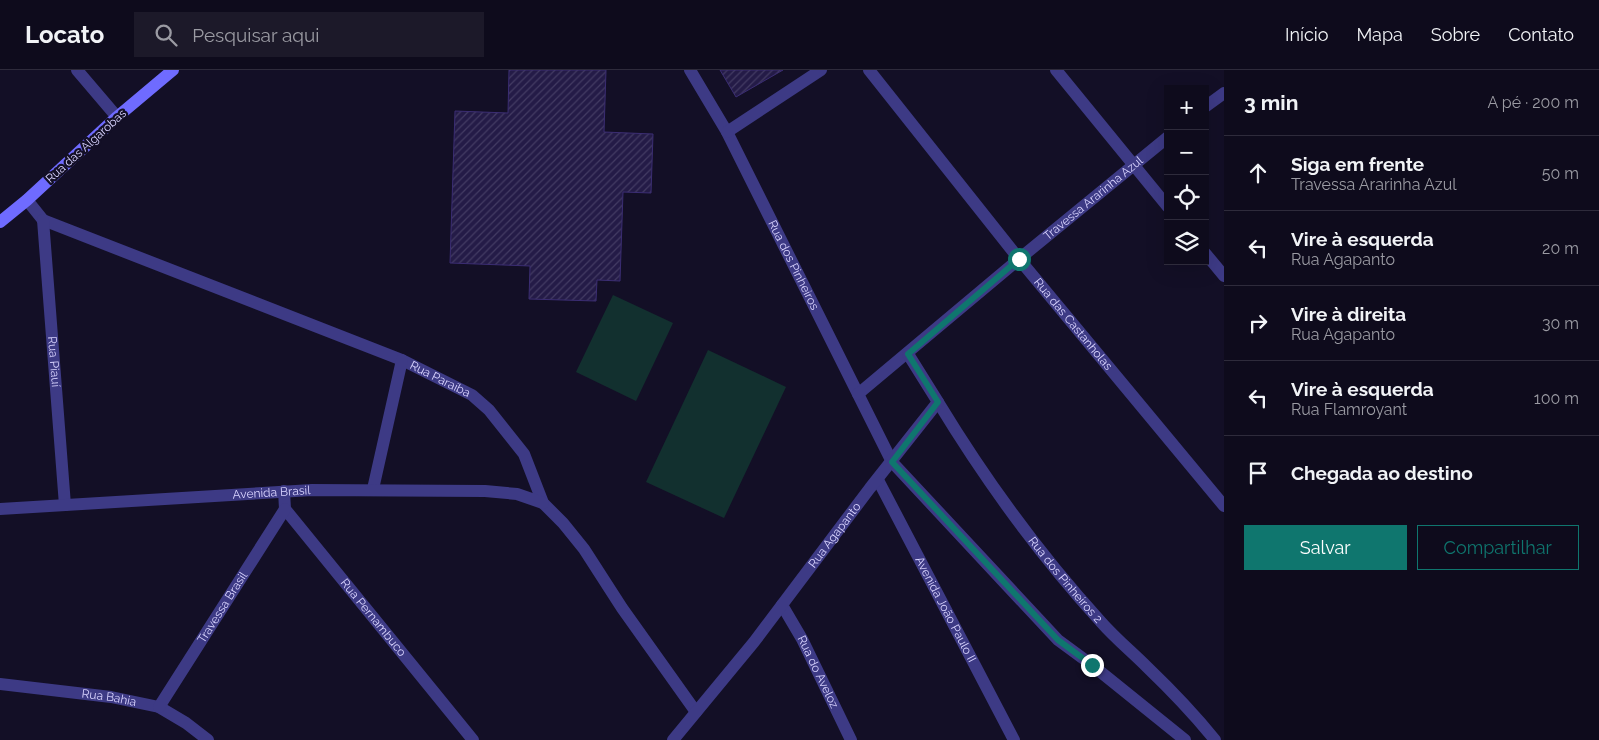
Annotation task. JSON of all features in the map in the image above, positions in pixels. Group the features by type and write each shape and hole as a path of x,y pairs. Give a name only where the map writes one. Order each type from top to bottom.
{"street":[{"path":"77,70 117,117"},
{"name":"Rua das Algarobas","path":"0,222 28,200 117,117 173,70"},
{"name":"Rua dos Pinheiros","path":"690,70 727,132 892,462 1058,640 1185,740"},
{"path":"727,132 821,70"},
{"name":"Rua das Castanholas","path":"869,70 1019,259 1224,506"},
{"path":"1056,70 1164,202"},
{"path":"1209,105 1224,92"},
{"name":"Travessa Ararinha Azul","path":"858,394 1164,140"},
{"path":"28,200 43,220"},
{"name":"Rua Paraíba","path":"43,220 402,360 472,395 489,410 524,454 543,503 563,523 584,549 622,608 696,712"},
{"name":"Rua Piauí","path":"43,220 65,505"},
{"path":"1209,258 1224,276"},
{"path":"908,354 938,402"},
{"path":"373,490 402,360"},
{"name":"Rua Agapanto","path":"674,740 754,642 938,402"},
{"name":"Rua dos Pinheiros 2","path":"938,402 969,454 1015,519 1070,587 1103,624 1194,714 1215,740"},
{"name":"Avenida João Paulo II","path":"878,480 1014,740"},
{"name":"Avenida Brasil","path":"0,509 284,491 373,490 485,491 517,494 543,503"},
{"path":"284,491 285,509"},
{"name":"Travessa Brasil","path":"159,707 285,509"},
{"name":"Rua Pernambuco","path":"285,509 473,740"},
{"name":"Rua do Aveloz","path":"782,605 802,639 851,740"},
{"name":"Rua Bahia","path":"0,684 111,697 159,707 186,723 208,740"}],"green space":[{"path":"613,295 673,323 636,401 576,372"},
{"path":"708,350 786,387 724,518 646,482"}],"building":[{"path":"509,70 606,70 604,132 653,134 651,193 623,192 620,281 597,280 596,301 529,299 530,266 450,263 455,111 508,113"},
{"path":"720,70 783,70 736,97"}],"route":[{"path":"1019,259 908,354 938,402 892,462 1058,640 1092,665"}]}
